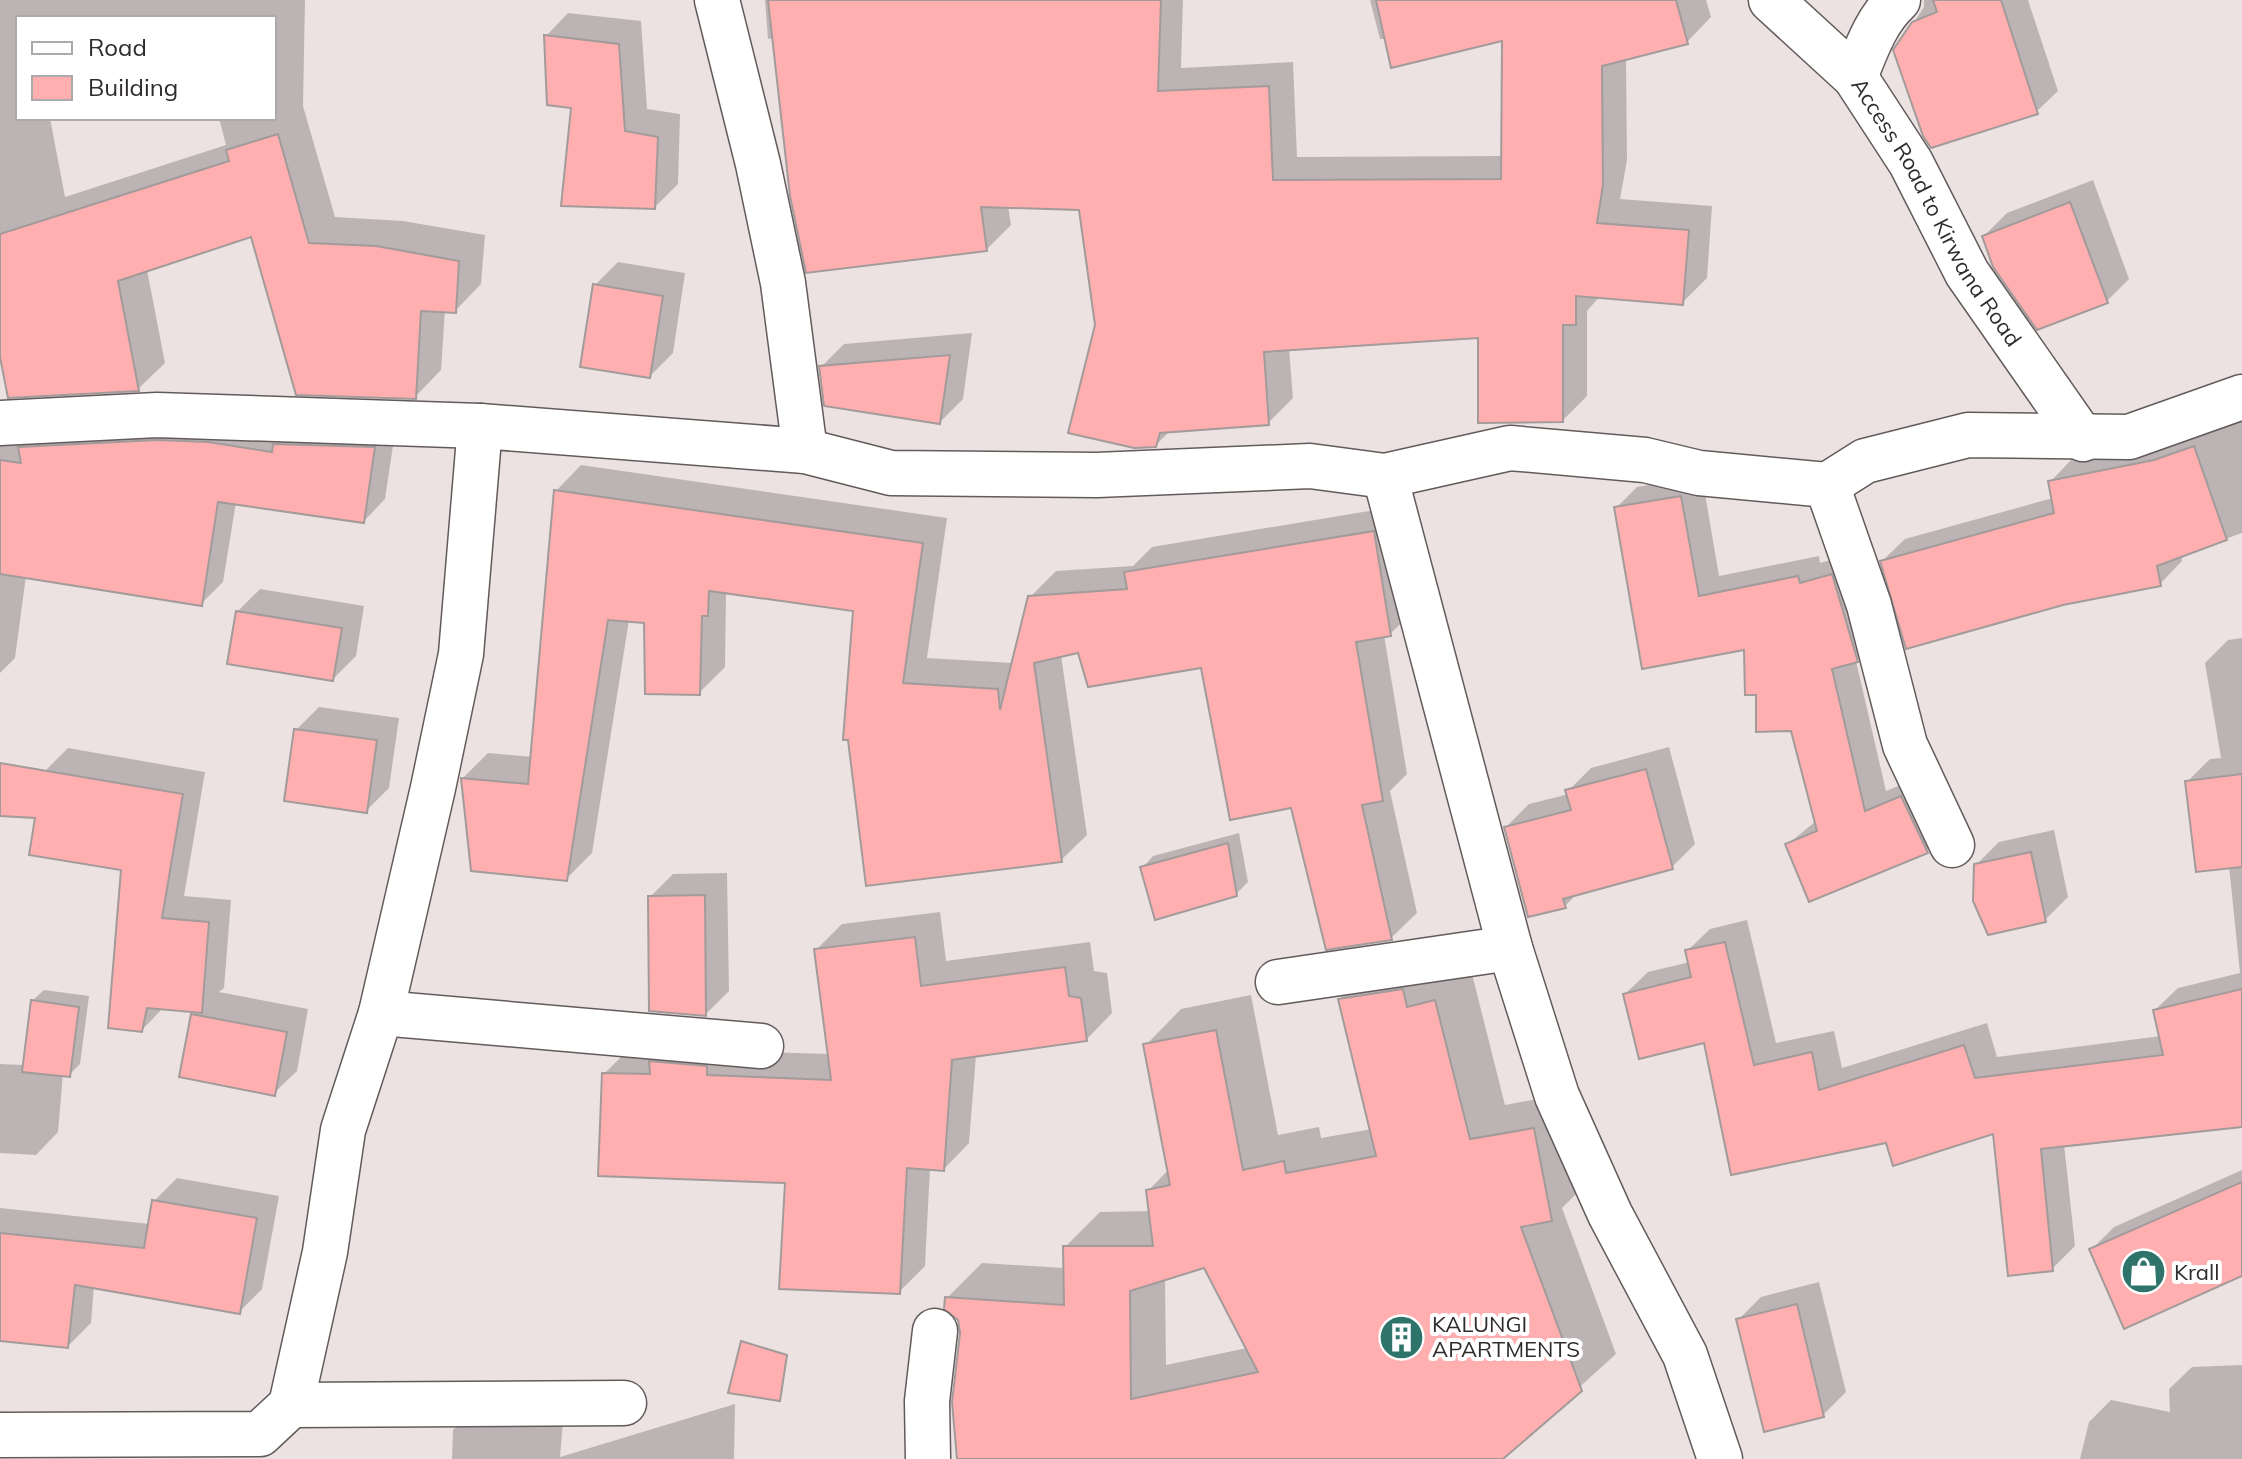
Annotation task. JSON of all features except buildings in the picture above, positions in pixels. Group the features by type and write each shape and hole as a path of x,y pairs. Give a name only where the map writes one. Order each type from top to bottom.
{"street":[{"path":"717,0 758,164 783,283 805,451"},
{"name":"Access Road to Kirwana Road","path":"1771,0 1855,77 1911,163 1967,273 2083,439"},
{"path":"1855,77 1870,40 1888,9 1898,0"},
{"path":"0,423 157,415 480,426 805,451 891,473 1097,475 1310,466 1385,476 1510,448 1645,460 1699,473 1827,485 1865,461 1968,435 2083,439 2129,437 2242,397"},
{"path":"0,1435 260,1434 291,1405 325,1252 343,1130 381,1013 461,654 480,426"},
{"path":"1385,476 1510,948 1557,1096 1610,1214 1685,1355 1720,1459"},
{"path":"1827,485 1869,605 1905,745 1952,845"},
{"path":"1278,982 1510,948"},
{"path":"381,1013 761,1046"},
{"path":"928,1459 927,1401 935,1331"},
{"path":"291,1405 624,1403"}],"place":[{"name":"Krall","path":"2143,1272"},
{"name":"KALUNGI APARTMENTS","path":"1401,1337"}]}
